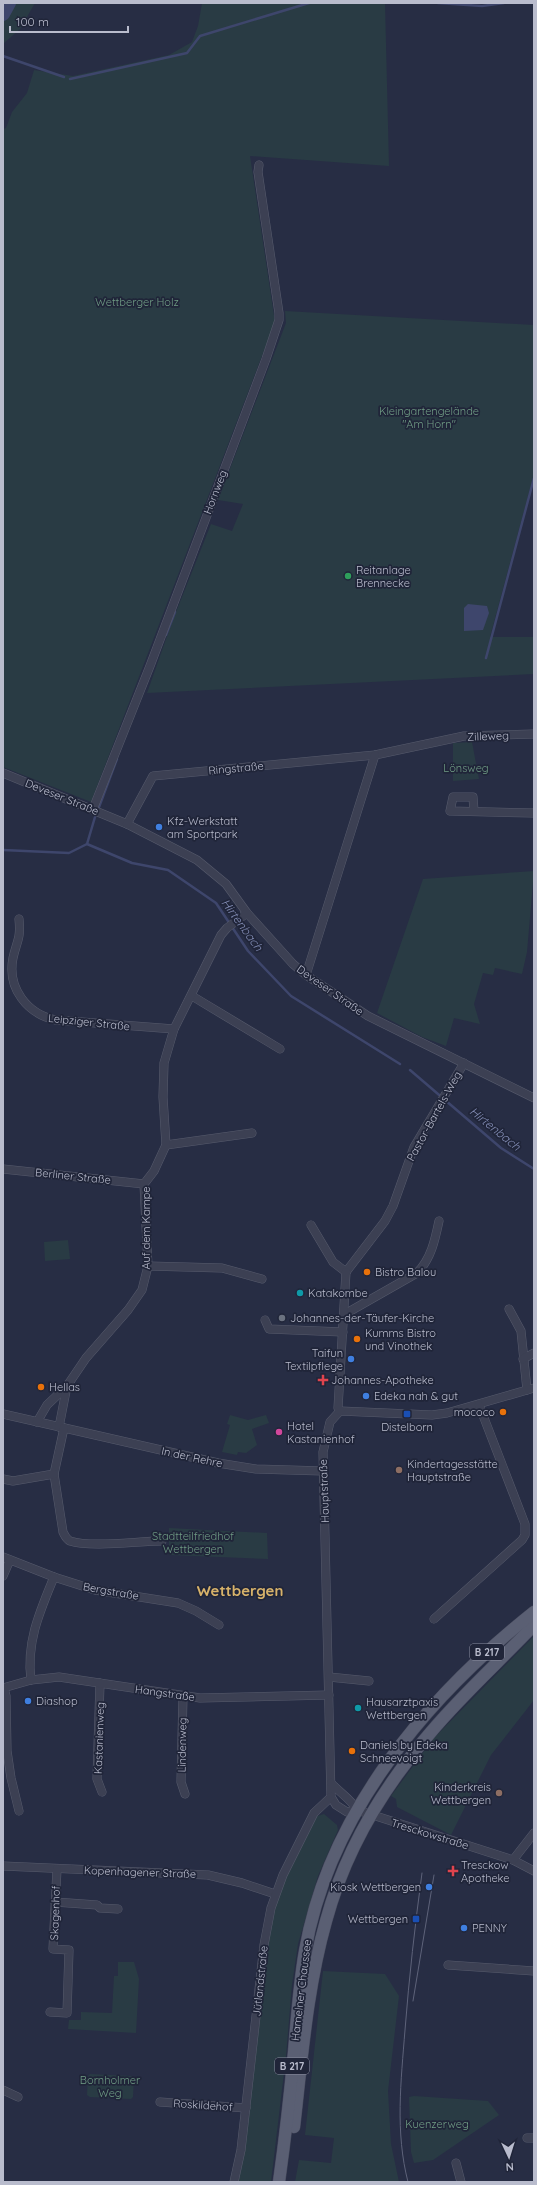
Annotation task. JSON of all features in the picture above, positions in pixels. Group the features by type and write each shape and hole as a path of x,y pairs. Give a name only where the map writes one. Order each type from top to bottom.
{"main road":[{"name":"Hamelner Chaussee","path":"279,2182 305,1951 325,1880 357,1810 401,1744 443,1696 484,1656 534,1612"},
{"name":"Hamelner Chaussee","path":"287,2182 307,2013 318,1952 337,1884 371,1815 396,1777 430,1732 534,1625"}],"street":[{"name":"Hornweg","path":"93,809 150,666 266,360 279,320 258,172 259,165"},
{"name":"Zilleweg","path":"441,740 464,736 534,734"},
{"name":"Ringstraße","path":"127,824 153,776 374,755 441,740"},
{"path":"306,975 374,755"},
{"name":"Deveser Straße","path":"3,773 127,824 196,860 226,884 247,913 293,964 306,975 368,1016 534,1098"},
{"path":"474,811 534,812"},
{"name":"Auf dem Kampe","path":"37,1422 47,1405 67,1386 86,1358 132,1305 142,1290 148,1266 144,1184 154,1171 166,1145 163,1097 164,1063 174,1029 192,996 221,935 227,928 247,913"},
{"name":"Leipziger Straße","path":"19,919 21,935 13,958 13,981 23,1002 32,1010 44,1018 56,1020 174,1029"},
{"path":"192,996 280,1049"},
{"name":"Pastor-Bartels-Weg","path":"346,1272 385,1221 394,1202 408,1160 444,1094 464,1063"},
{"path":"166,1145 252,1133"},
{"name":"Berliner Straße","path":"3,1169 144,1184"},
{"path":"345,1314 417,1273 422,1267 434,1244 439,1221"},
{"path":"311,1225 333,1262 346,1272 345,1314 338,1408 340,1411 432,1415 479,1405 530,1389 523,1359 521,1331 509,1309"},
{"path":"148,1266 222,1268 262,1279"},
{"path":"265,1320 269,1329 343,1332"},
{"path":"523,1359 534,1353"},
{"name":"Auf dem Kampe","path":"61,1427 67,1386"},
{"path":"434,1619 522,1540 525,1535 525,1524 479,1405"},
{"name":"Hauptstraße","path":"331,1797 323,1452 330,1422 340,1411"},
{"name":"In der Rehre","path":"3,1414 129,1444 241,1467 268,1470 323,1471"},
{"path":"61,1427 54,1474 63,1532 66,1539 71,1541 102,1544 162,1541"},
{"path":"3,1480 13,1481 54,1474"},
{"path":"3,1576 7,1558"},
{"name":"Bergstraße","path":"7,1558 54,1577 95,1590 178,1603 196,1611 219,1625"},
{"path":"32,1680 30,1652 32,1636 54,1577"},
{"name":"Hangstraße","path":"3,1688 32,1680 60,1677 183,1696 219,1699 329,1695"},
{"path":"329,1677 369,1681"},
{"name":"Kastanienweg","path":"100,1683 97,1780 102,1792"},
{"path":"3,1688 6,1696 6,1751 19,1811"},
{"name":"Lindenweg","path":"183,1696 181,1782 185,1794"},
{"path":"331,1783 345,1798 352,1801 357,1810"},
{"path":"331,1797 336,1805 347,1812 357,1810 371,1815"},
{"name":"Jütlandstraße","path":"234,2182 246,2108 264,1946 275,1894 314,1812 331,1797"},
{"name":"Tresckowstraße","path":"371,1815 513,1860 534,1871"},
{"path":"513,1860 534,1833"},
{"name":"Kopenhagener Straße","path":"3,1866 208,1875 242,1883 275,1894"},
{"name":"Skagenhof","path":"50,2012 67,2013 70,1950 54,1949 57,1869"},
{"path":"55,1902 97,1905 100,1908 118,1909"},
{"path":"448,1965 534,1971"},
{"path":"3,2090 18,2097"},
{"name":"Roskildehof","path":"160,2102 246,2108"},
{"path":"456,2163 461,2182"}],"green space":[{"path":"3,3 35,3 20,29 3,44"},
{"name":"Wettberger Holz","path":"202,3 385,3 389,166 250,156 275,322 91,802 3,767 3,129 6,128 12,112 27,93 34,70 73,76 169,55 192,42 198,26"},
{"name":"Kleingartengelände \"Am Horn\"","path":"285,311 534,325 534,474 490,637 534,637 534,674 147,693 172,622 211,524 232,531 243,504 218,500 286,323"},
{"name":"Lönsweg","path":"472,742 479,779 453,781 453,743"},
{"path":"534,871 527,952 522,974 495,968 493,975 483,973 474,1004 480,1024 454,1018 446,1046 422,1037 377,1013 423,879"},
{"path":"68,1240 70,1259 45,1261 44,1242"},
{"path":"230,1415 248,1420 266,1415 269,1423 252,1429 257,1445 246,1453 238,1452 237,1455 222,1452 230,1425 227,1424"},
{"name":"Stadtteilfriedhof Wettbergen","path":"169,1528 267,1533 268,1559 169,1555"},
{"path":"534,1636 534,1700 491,1755 451,1835 397,1807 396,1799 391,1796 433,1739"},
{"path":"324,1814 337,1825 338,1830 318,1876 298,1944 292,1985 286,2056 271,2182 233,2182 241,2150 266,1927 283,1875 317,1816"},
{"path":"118,1962 134,1962 139,1979 136,2033 68,2029 69,2020 81,2020 81,2012 112,2013 114,1976 118,1976"},
{"path":"323,1971 385,1974 399,1996 388,2091 391,2144 399,2182 295,2182 299,2160 331,2163 334,2138 305,2135"},
{"name":"Bornholmer Weg","path":"90,2074 132,2076 134,2079 133,2097 131,2099 90,2097 87,2095 88,2076"},
{"name":"Kuenzerweg","path":"414,2096 488,2101 499,2115 433,2160 414,2163 411,2152 409,2097"}],"water":[{"path":"468,604 487,606 489,613 483,630 464,631 464,608"}],"waterway":[{"path":"3,14 9,3"},
{"path":"70,79 187,53 200,36 309,3"},
{"path":"438,3 482,6 504,3"},
{"path":"3,56 64,77"},
{"path":"486,658 534,478"},
{"path":"166,635 175,612"},
{"path":"99,807 117,759"},
{"path":"87,844 95,817"},
{"name":"Hirtenbach","path":"3,850 69,853 87,844 132,863 168,870 216,903 248,951 291,996 400,1064"},
{"name":"Hirtenbach","path":"410,1070 501,1148 534,1169"}],"tram line":[{"path":"408,2182 401,2144 400,2106 410,1971 422,1873"},
{"path":"413,2001 434,1875"}],"place":[{"name":"Reitanlage Brennecke","path":"348,576"},
{"name":"Kfz-Werkstatt am Sportpark","path":"159,827"},
{"name":"Bistro Balou","path":"367,1272"},
{"name":"Katakombe","path":"300,1293"},
{"name":"Johannes-der-Täufer-Kirche","path":"282,1318"},
{"name":"Kumms Bistro und Vinothek","path":"357,1339"},
{"name":"Taifun Textilpflege","path":"351,1359"},
{"name":"Johannes-Apotheke","path":"323,1380"},
{"name":"Hellas","path":"41,1387"},
{"name":"Edeka nah & gut","path":"366,1396"},
{"name":"mococo","path":"503,1412"},
{"name":"Distelborn","path":"407,1414"},
{"name":"Hotel Kastanienhof","path":"279,1432"},
{"name":"Kindertagesstätte Hauptstraße","path":"399,1470"},
{"name":"Diashop","path":"28,1701"},
{"name":"Hausarztpaxis Wettbergen","path":"358,1708"},
{"name":"Daniels by Edeka Schneevoigt","path":"352,1751"},
{"name":"Kinderkreis Wettbergen","path":"499,1793"},
{"name":"Tresckow Apotheke","path":"453,1871"},
{"name":"Kiosk Wettbergen","path":"429,1887"},
{"name":"Wettbergen","path":"416,1919"},
{"name":"PENNY","path":"464,1928"}],"district":[{"name":"Wettbergen","path":"240,1591"}]}
